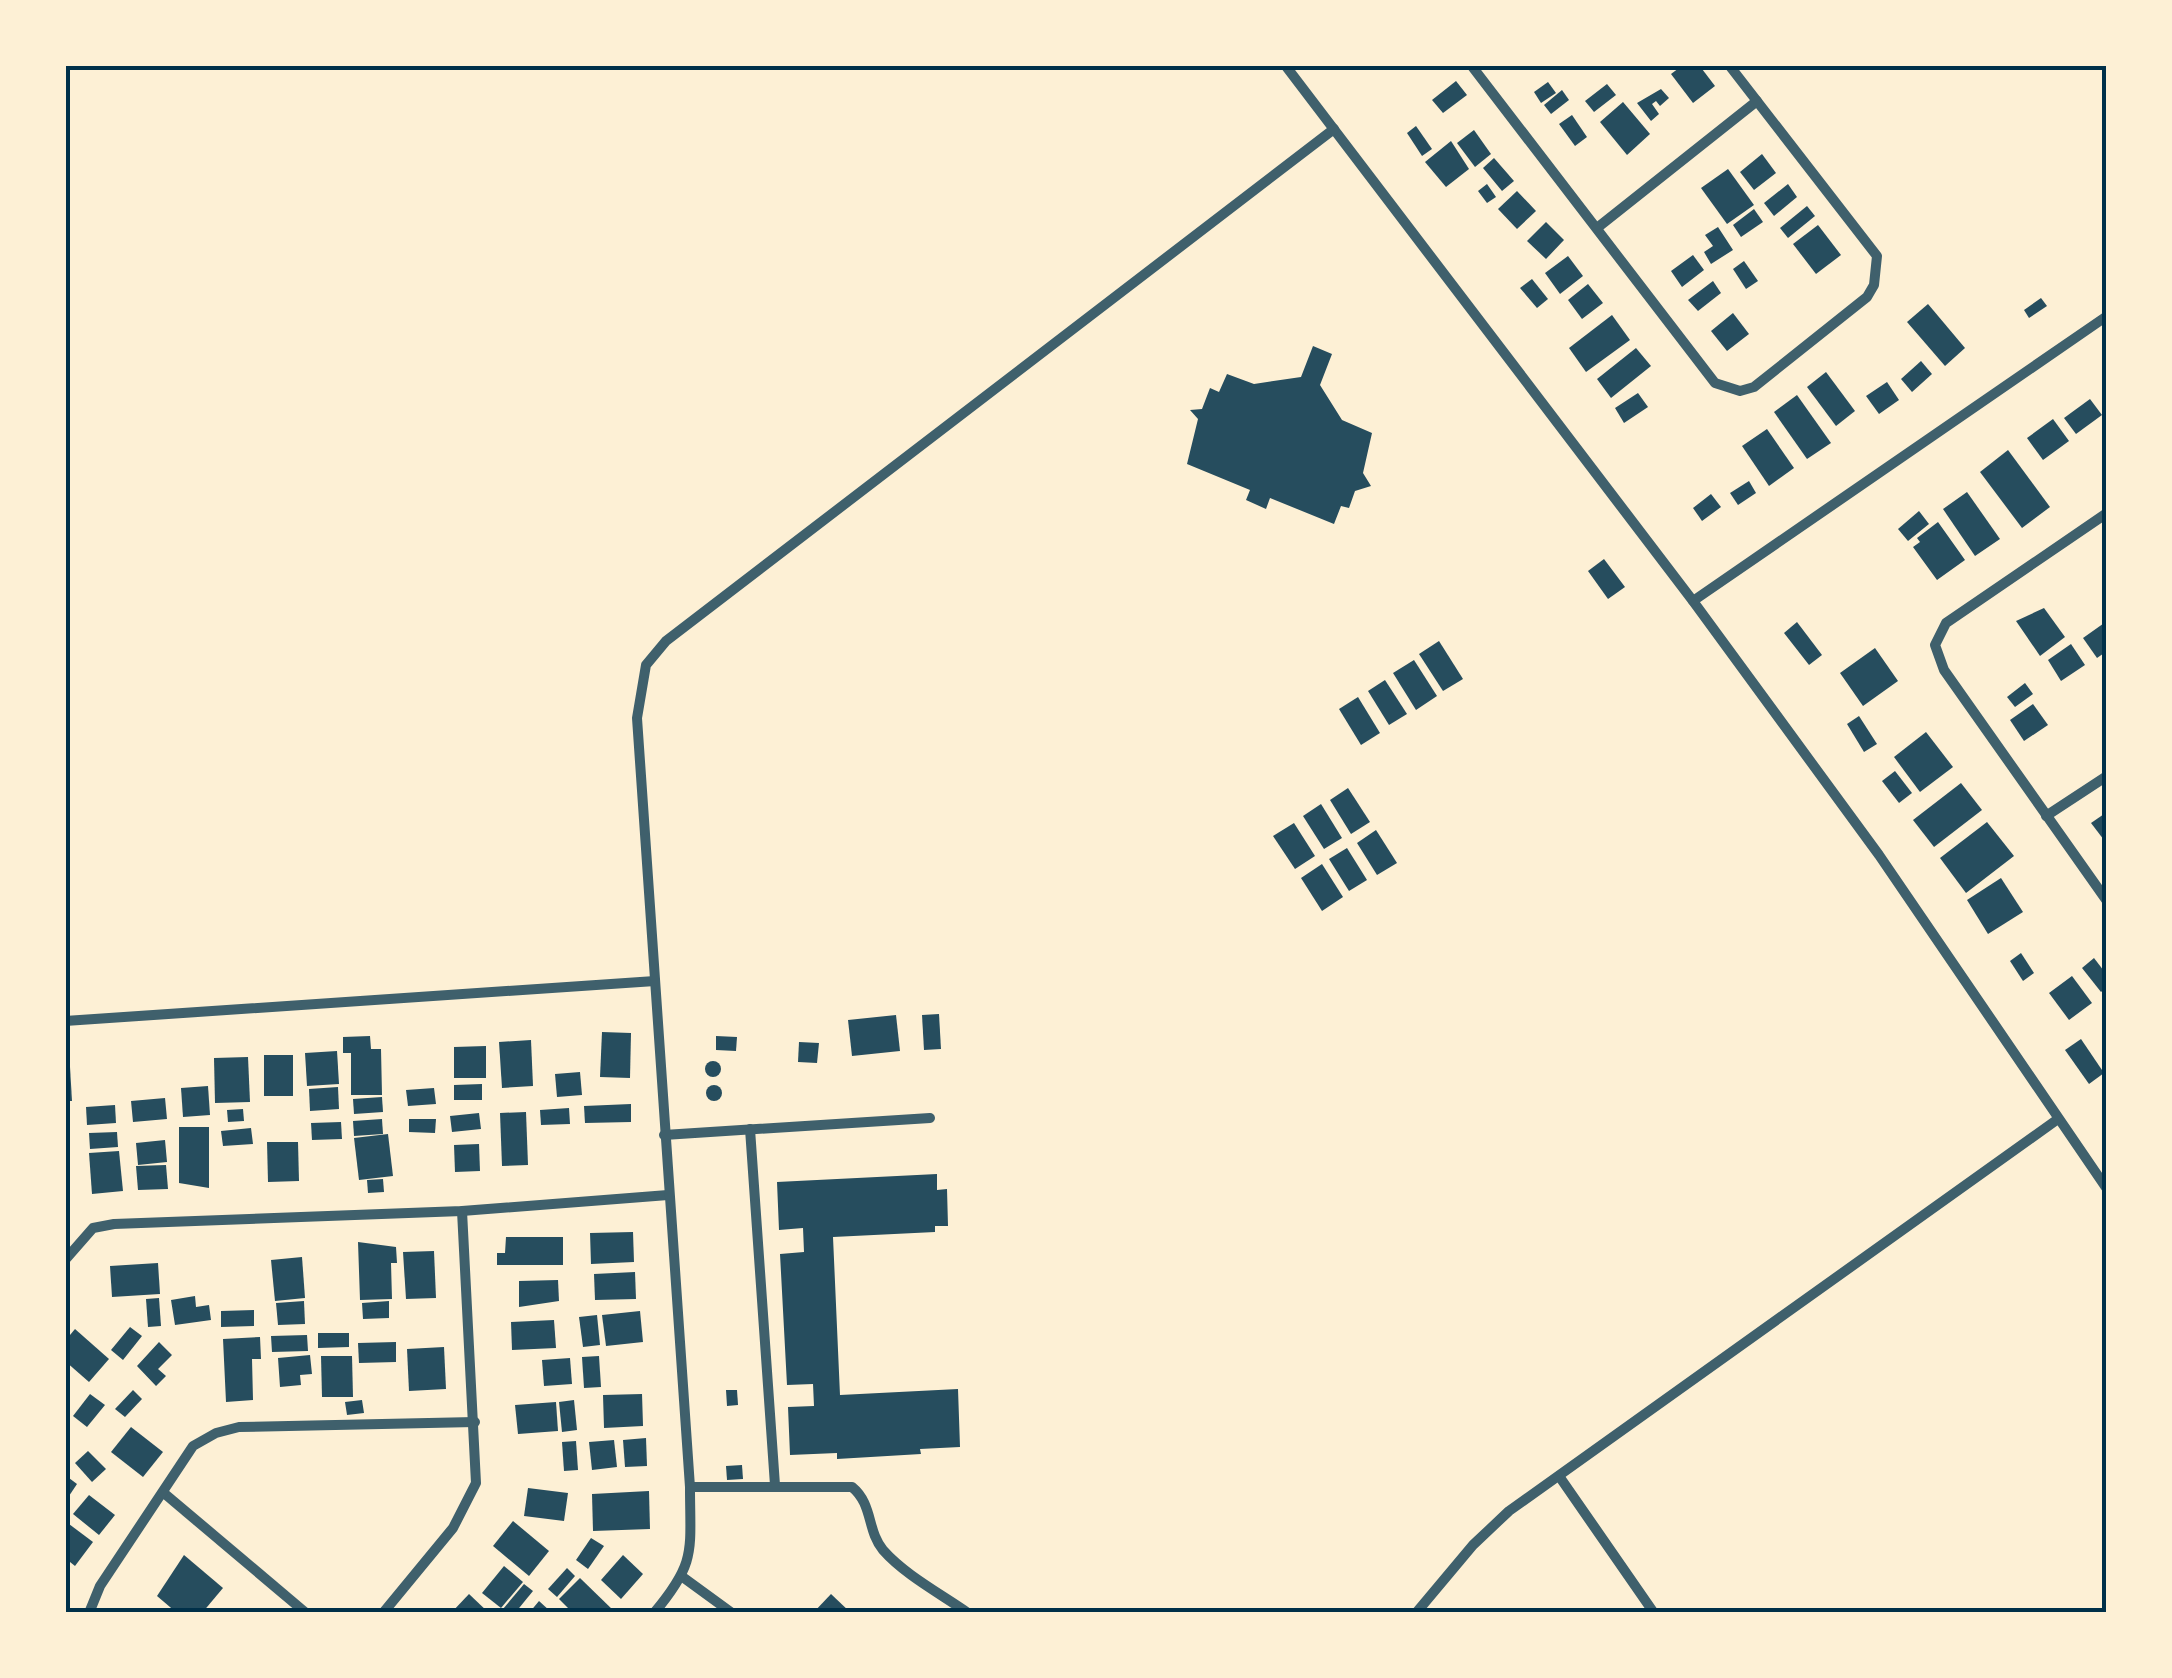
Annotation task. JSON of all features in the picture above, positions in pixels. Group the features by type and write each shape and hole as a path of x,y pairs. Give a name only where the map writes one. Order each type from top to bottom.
{"street":[{"path":"1284,65 1693,601 1879,855 2107,1189"},
{"path":"1471,65 1715,383 1740,391 1754,387 1867,297 1877,271 1877,256 1728,65"},
{"path":"1597,228 1757,101"},
{"path":"654,1613 684,1578 690,1487 638,718 646,665 666,641 1334,129"},
{"path":"1693,601 2107,316"},
{"path":"2107,513 1946,623 1935,645 1944,670 2107,900"},
{"path":"2046,816 2107,776"},
{"path":"65,1021 655,980"},
{"path":"664,1135 930,1118"},
{"path":"1416,1613 1472,1545 1559,1476 2058,1120"},
{"path":"750,1129 775,1485"},
{"path":"65,1260 93,1228 114,1224 462,1211 668,1195"},
{"path":"383,1613 466,1509 476,1483 462,1211"},
{"path":"89,1613 100,1586 165,1494 193,1446 216,1433 239,1427 475,1422"},
{"path":"1559,1476 1654,1613"},
{"path":"690,1487 852,1487 867,1504 874,1536 885,1552 968,1613"},
{"path":"165,1494 306,1613"},
{"path":"684,1578 732,1613"}],"building":[{"path":"1683,65 1699,65 1715,86 1693,103 1671,74"},
{"path":"1456,81 1467,95 1443,113 1432,100"},
{"path":"1548,82 1556,93 1541,103 1534,92"},
{"path":"1607,84 1616,95 1594,112 1585,101"},
{"path":"1661,89 1669,98 1660,106 1656,101 1652,104 1659,114 1651,121 1637,103"},
{"path":"1562,90 1569,100 1551,114 1544,105"},
{"path":"1623,102 1650,134 1627,155 1600,122"},
{"path":"1572,115 1587,137 1575,146 1559,124"},
{"path":"1416,126 1432,149 1422,156 1407,133"},
{"path":"1474,130 1491,154 1475,167 1457,143"},
{"path":"1451,141 1469,169 1446,187 1425,162"},
{"path":"1762,154 1776,173 1754,190 1740,172"},
{"path":"1494,158 1514,181 1502,191 1483,168"},
{"path":"1728,169 1754,205 1727,224 1701,188"},
{"path":"1487,184 1496,197 1487,203 1478,191"},
{"path":"1788,184 1797,197 1774,216 1764,203"},
{"path":"1517,191 1536,211 1517,229 1498,209"},
{"path":"1807,206 1815,216 1788,238 1780,228"},
{"path":"1754,209 1763,222 1741,237 1733,225"},
{"path":"1546,222 1564,240 1546,259 1527,241"},
{"path":"1818,225 1841,255 1816,274 1793,244"},
{"path":"1718,227 1733,250 1711,264 1704,252 1713,246 1705,235"},
{"path":"1693,255 1704,270 1682,287 1671,271"},
{"path":"1568,256 1583,276 1560,294 1545,273"},
{"path":"1744,261 1758,281 1746,289 1733,269"},
{"path":"1532,279 1548,299 1537,308 1520,288"},
{"path":"1713,281 1721,293 1698,311 1688,300"},
{"path":"1588,284 1603,303 1582,319 1568,300"},
{"path":"2041,298 2047,306 2029,318 2024,310"},
{"path":"1928,304 1965,348 1945,366 1907,322"},
{"path":"1733,313 1749,334 1727,351 1711,331"},
{"path":"1612,315 1630,340 1586,372 1569,348"},
{"path":"1313,346 1332,354 1320,385 1342,420 1372,433 1363,473 1371,486 1355,491 1349,508 1341,506 1334,524 1270,498 1266,509 1246,500 1250,490 1187,464 1198,419 1190,410 1202,409 1210,388 1219,392 1227,374 1254,384 1301,377"},
{"path":"1636,348 1651,366 1611,398 1597,379"},
{"path":"1921,361 1932,374 1912,392 1901,379"},
{"path":"1826,372 1855,411 1836,426 1807,387"},
{"path":"1887,382 1899,400 1879,414 1866,396"},
{"path":"1638,393 1648,407 1624,423 1615,408"},
{"path":"1797,395 1831,443 1807,459 1774,412"},
{"path":"2090,399 2102,415 2076,434 2064,418"},
{"path":"2053,419 2069,441 2043,460 2027,438"},
{"path":"1767,429 1794,468 1769,486 1742,446"},
{"path":"2008,450 2050,507 2022,528 1980,472"},
{"path":"1749,481 1756,493 1738,505 1730,493"},
{"path":"1967,492 2000,539 1975,556 1943,509"},
{"path":"1711,494 1721,507 1702,521 1693,508"},
{"path":"1919,511 1929,524 1908,541 1898,529"},
{"path":"1938,522 1965,560 1937,580 1913,547 1920,542 1917,538"},
{"path":"1604,559 1625,587 1608,599 1588,571"},
{"path":"2044,608 2065,637 2040,656 2016,621"},
{"path":"2107,621 2107,651 2097,658 2083,638"},
{"path":"1797,622 1822,655 1809,665 1784,633"},
{"path":"1439,641 1463,679 1443,691 1419,654"},
{"path":"2071,644 2085,665 2061,681 2048,660"},
{"path":"1875,648 1898,681 1863,706 1840,673"},
{"path":"1414,660 1437,696 1416,710 1393,673"},
{"path":"1385,680 1407,714 1389,725 1368,691"},
{"path":"2025,683 2033,694 2015,707 2007,697"},
{"path":"1358,697 1380,733 1361,745 1339,709"},
{"path":"2033,704 2048,725 2024,741 2010,720"},
{"path":"1859,716 1877,744 1864,752 1847,724"},
{"path":"1926,732 1953,767 1920,792 1894,757"},
{"path":"1895,771 1912,793 1899,803 1882,781"},
{"path":"1961,783 1982,810 1934,847 1913,820"},
{"path":"1348,788 1370,822 1351,834 1330,800"},
{"path":"1321,804 1342,838 1324,849 1303,816"},
{"path":"2107,812 2107,844 2091,823"},
{"path":"1987,822 2014,856 1966,893 1940,858"},
{"path":"1294,823 1315,856 1295,869 1273,836"},
{"path":"1376,830 1397,863 1377,875 1357,843"},
{"path":"1347,848 1367,880 1349,891 1329,859"},
{"path":"1322,864 1343,897 1322,911 1301,878"},
{"path":"2001,878 2023,912 1988,934 1967,900"},
{"path":"2021,953 2034,973 2023,981 2010,961"},
{"path":"2094,958 2107,975 2107,987 2101,992 2082,968"},
{"path":"2072,976 2092,1003 2069,1020 2049,993"},
{"path":"939,1014 941,1049 924,1050 922,1015"},
{"path":"896,1015 900,1051 852,1056 848,1020"},
{"path":"602,1032 631,1033 630,1078 600,1077"},
{"path":"370,1036 371,1049 381,1049 382,1095 351,1095 351,1053 343,1053 343,1037"},
{"path":"716,1036 737,1037 736,1051 716,1050"},
{"path":"2081,1039 2104,1073 2089,1084 2065,1050"},
{"path":"531,1040 533,1086 502,1088 499,1042"},
{"path":"799,1042 819,1043 817,1063 798,1062"},
{"path":"486,1046 486,1078 454,1078 454,1047"},
{"path":"337,1051 339,1084 307,1086 305,1053"},
{"path":"264,1055 293,1055 293,1096 264,1096"},
{"path":"248,1057 250,1102 215,1103 214,1058"},
{"path":"713,1061 721,1069 713,1077 705,1069"},
{"path":"65,1067 70,1067 72,1101 65,1101"},
{"path":"580,1072 582,1095 557,1097 555,1074"},
{"path":"482,1084 482,1100 454,1100 454,1085"},
{"path":"714,1085 722,1093 714,1101 706,1093"},
{"path":"208,1086 210,1115 183,1117 181,1088"},
{"path":"338,1087 339,1109 310,1111 309,1089"},
{"path":"434,1088 436,1104 408,1106 406,1090"},
{"path":"382,1097 383,1112 354,1114 353,1099"},
{"path":"165,1098 167,1119 133,1122 131,1101"},
{"path":"631,1104 631,1122 585,1123 584,1106"},
{"path":"115,1105 116,1123 87,1125 86,1107"},
{"path":"569,1108 570,1124 541,1125 540,1110"},
{"path":"243,1109 244,1121 228,1122 227,1110"},
{"path":"526,1112 528,1165 502,1166 500,1113"},
{"path":"479,1113 481,1129 452,1132 450,1116"},
{"path":"382,1119 383,1134 354,1136 353,1121"},
{"path":"409,1119 436,1119 435,1133 409,1132"},
{"path":"341,1122 342,1139 312,1140 311,1123"},
{"path":"179,1127 209,1127 209,1188 179,1183"},
{"path":"251,1128 253,1144 223,1146 221,1131"},
{"path":"117,1132 118,1147 90,1149 89,1133"},
{"path":"388,1134 393,1176 359,1180 354,1138"},
{"path":"165,1140 167,1162 138,1165 136,1143"},
{"path":"267,1142 298,1142 299,1181 268,1182"},
{"path":"479,1144 480,1171 455,1172 454,1145"},
{"path":"119,1151 123,1191 92,1194 89,1153"},
{"path":"166,1165 168,1189 138,1190 136,1166"},
{"path":"937,1174 937,1190 947,1189 948,1226 935,1226 935,1232 833,1237 840,1395 958,1389 960,1447 920,1449 921,1454 837,1459 837,1453 790,1455 788,1407 814,1406 813,1384 787,1385 780,1254 804,1252 803,1228 779,1230 777,1182"},
{"path":"383,1179 384,1192 368,1193 367,1180"},
{"path":"633,1232 634,1262 591,1264 590,1233"},
{"path":"506,1237 563,1237 563,1265 497,1265 497,1253 505,1253"},
{"path":"358,1242 396,1247 397,1263 391,1263 392,1299 360,1300"},
{"path":"434,1251 436,1298 406,1299 403,1252"},
{"path":"302,1257 305,1298 275,1301 271,1260"},
{"path":"158,1263 160,1294 112,1297 110,1266"},
{"path":"635,1272 636,1299 595,1300 594,1274"},
{"path":"558,1280 559,1301 519,1307 519,1281"},
{"path":"195,1296 196,1307 209,1305 211,1320 175,1325 171,1300"},
{"path":"159,1298 161,1326 148,1327 146,1299"},
{"path":"304,1301 305,1324 278,1325 276,1303"},
{"path":"389,1301 389,1318 363,1319 362,1303"},
{"path":"254,1310 254,1326 221,1327 221,1311"},
{"path":"640,1311 643,1342 606,1346 602,1315"},
{"path":"597,1315 600,1345 583,1347 579,1317"},
{"path":"554,1320 556,1348 512,1350 511,1322"},
{"path":"130,1327 142,1336 123,1360 111,1350"},
{"path":"75,1329 109,1359 89,1382 65,1361 65,1341"},
{"path":"318,1333 349,1333 349,1347 318,1348"},
{"path":"307,1335 308,1351 272,1352 271,1336"},
{"path":"260,1337 261,1359 252,1359 253,1400 226,1402 223,1339"},
{"path":"159,1342 172,1355 158,1369 166,1376 156,1386 137,1366"},
{"path":"396,1342 396,1362 359,1363 358,1343"},
{"path":"444,1347 446,1389 409,1391 407,1349"},
{"path":"310,1355 312,1374 300,1375 301,1385 280,1387 278,1358"},
{"path":"321,1356 352,1356 353,1397 322,1397"},
{"path":"599,1356 601,1387 584,1388 582,1357"},
{"path":"570,1358 572,1384 544,1386 542,1360"},
{"path":"133,1390 142,1399 125,1417 115,1409"},
{"path":"726,1390 737,1390 738,1405 727,1406"},
{"path":"90,1394 105,1405 87,1427 73,1416"},
{"path":"642,1394 643,1426 604,1428 603,1395"},
{"path":"362,1400 364,1413 347,1415 345,1402"},
{"path":"574,1400 577,1430 562,1432 559,1402"},
{"path":"556,1402 558,1431 518,1434 515,1405"},
{"path":"131,1427 163,1452 143,1477 111,1452"},
{"path":"646,1438 647,1466 625,1467 623,1440"},
{"path":"614,1440 617,1467 592,1470 589,1442"},
{"path":"576,1441 578,1470 564,1471 562,1442"},
{"path":"88,1451 106,1469 92,1482 75,1463"},
{"path":"742,1465 743,1479 727,1480 726,1466"},
{"path":"65,1475 77,1484 65,1502"},
{"path":"528,1488 568,1493 564,1521 524,1516"},
{"path":"649,1491 650,1529 593,1531 592,1494"},
{"path":"89,1495 115,1515 99,1535 73,1514"},
{"path":"65,1521 93,1542 75,1566 65,1558"},
{"path":"513,1521 549,1551 529,1576 493,1546"},
{"path":"591,1538 604,1546 588,1569 576,1560"},
{"path":"184,1555 223,1588 202,1613 177,1613 157,1596"},
{"path":"623,1555 643,1574 621,1599 601,1580"},
{"path":"504,1566 523,1582 501,1608 482,1593"},
{"path":"567,1568 575,1576 557,1597 548,1589"},
{"path":"580,1578 616,1613 573,1613 559,1599"},
{"path":"524,1584 533,1591 515,1613 507,1613 503,1609"},
{"path":"469,1594 489,1613 451,1613"},
{"path":"831,1594 851,1613 813,1613"},
{"path":"539,1601 550,1611 557,1613 529,1613"}]}
